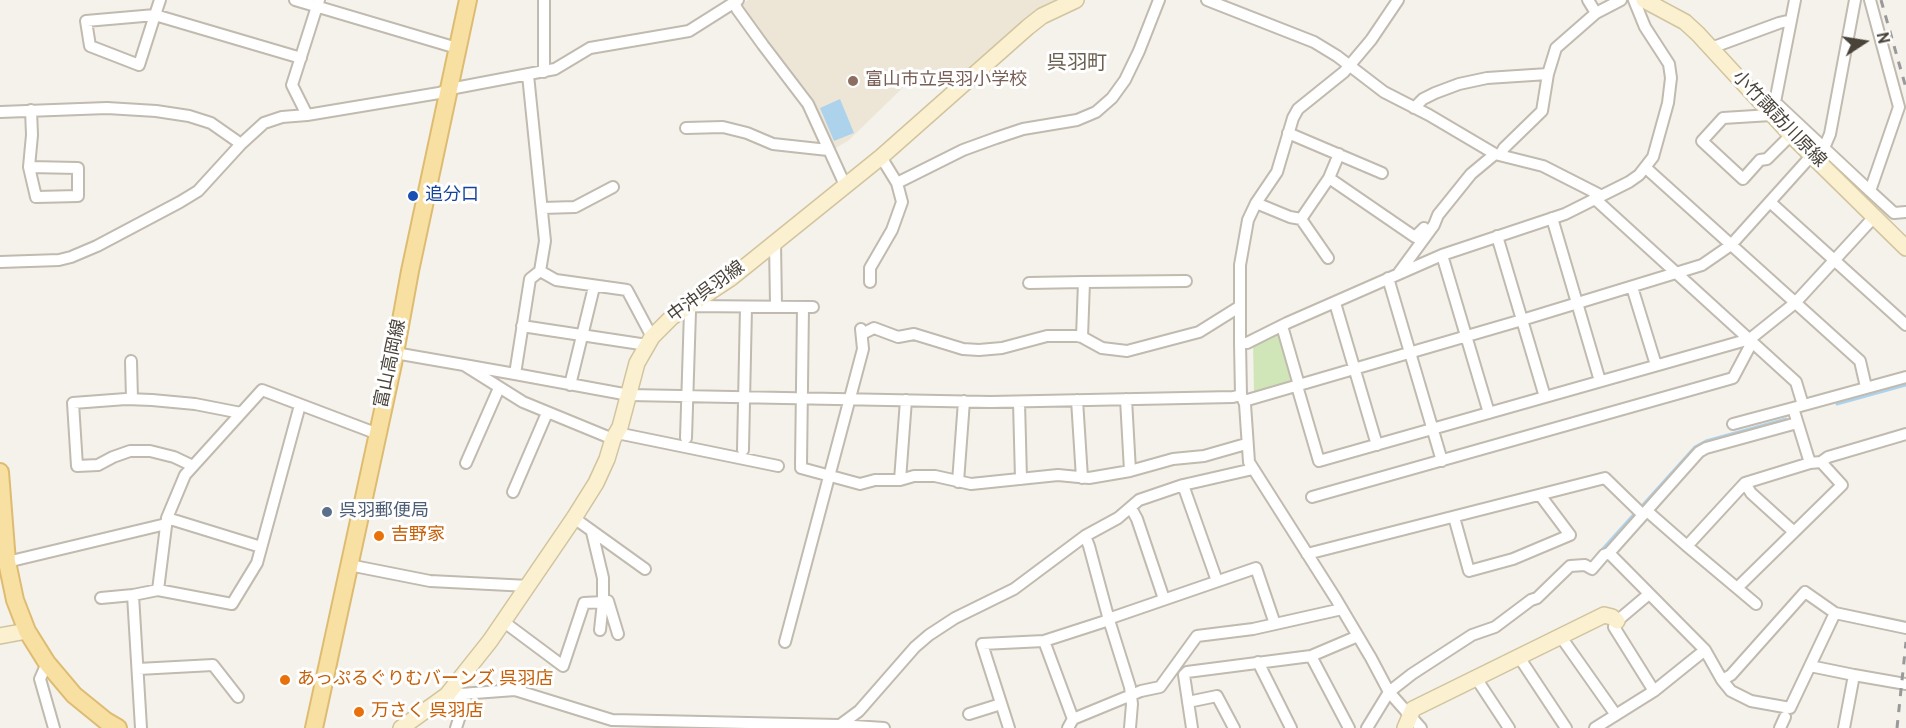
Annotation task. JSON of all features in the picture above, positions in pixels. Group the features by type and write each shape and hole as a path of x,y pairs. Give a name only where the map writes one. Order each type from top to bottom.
{"main road":[{"name":"富山高岡線","path":"314,728 468,0"},
{"name":"中沖呉羽線","path":"401,728 447,695 504,622 574,518 596,483 607,459 620,427 637,363 649,341 672,317 731,278 881,157 1028,27 1042,16 1076,0"},
{"name":"小竹諏訪川原線","path":"1652,1 1685,22 1771,109 1791,135 1819,150 1874,217 1906,248"},
{"path":"0,472 7,562 15,600 27,631 46,663 74,695 118,728"},
{"path":"1407,722 1413,708 1604,615 1617,621"},
{"path":"0,636 27,631"}],"street":[{"path":"160,0 155,15 139,65 90,46 86,21 155,15 301,58"},
{"path":"296,0 318,3 457,48"},
{"path":"544,0 544,72"},
{"path":"897,183 963,150 996,138 1023,129 1077,120 1096,111 1112,98 1125,80 1159,0"},
{"path":"1207,0 1314,42 1384,92 1497,154 1543,166 1597,197 1796,382 1797,423 1816,462 1842,485 1737,588"},
{"path":"1398,0 1350,66 1298,109 1288,132 1277,172 1256,203 1248,220 1240,265 1240,343 1249,462 1342,609 1407,722 1421,728"},
{"path":"1588,0 1596,13"},
{"path":"1393,276 1471,174 1504,148 1542,111 1548,74 1556,48 1596,13 1621,0"},
{"path":"1240,343 1247,343 1442,255 1565,214 1629,182 1646,168 1656,147 1668,103 1671,78 1669,64 1645,27 1634,0"},
{"path":"1771,109 1795,0"},
{"path":"395,353 629,395 1019,402 1243,398 1298,386 1678,273 1702,265 1731,245 1819,150 1830,134 1855,0"},
{"path":"1870,0 1899,107 1870,191"},
{"path":"0,262 59,260 97,246 198,191 241,144 264,123 282,117 307,115 544,72 564,65 590,48 689,31 736,1 737,9 762,45 808,104 845,185"},
{"path":"307,115 292,86 318,3"},
{"path":"1711,48 1791,20"},
{"path":"1414,108 1423,99 1459,84 1487,78 1548,74"},
{"path":"515,374 530,279 540,271 545,241 528,75"},
{"path":"0,112 107,108 156,111 189,116 211,123 241,144"},
{"path":"1771,109 1870,191 1893,213 1906,212"},
{"path":"1771,109 1723,118 1702,141 1743,179 1760,160 1767,159 1791,135"},
{"path":"29,167 78,168 78,196 36,197 29,167 32,135 31,110"},
{"path":"686,128 723,127 773,144 828,150"},
{"path":"1288,132 1382,173"},
{"path":"1301,219 1329,178 1339,154"},
{"path":"870,282 870,268 891,230 901,207 902,198 897,183 881,157"},
{"path":"1646,168 1860,361 1866,387"},
{"path":"1329,178 1415,237 1430,220 1438,215"},
{"path":"542,208 575,207 613,187"},
{"path":"1770,202 1906,325"},
{"path":"1256,203 1290,217 1301,219 1328,258"},
{"path":"1282,326 1319,461 1750,339 1795,303 1874,217"},
{"path":"1552,218 1600,381"},
{"path":"1497,236 1545,397"},
{"path":"775,242 776,306"},
{"path":"1442,255 1490,413"},
{"path":"522,326 582,335 649,341 627,290 556,280 540,271"},
{"path":"1393,276 1410,353 1442,461"},
{"path":"1029,283 1186,281"},
{"path":"1082,337 1084,282"},
{"path":"570,385 594,286"},
{"path":"1632,287 1656,365"},
{"path":"1335,303 1377,445"},
{"path":"687,306 808,307 802,398 801,467 860,484 875,480 900,480 914,476 935,476 971,484 1058,475 1082,478 1130,471 1173,459 1215,453 1246,444"},
{"path":"686,438 690,311 687,306"},
{"path":"743,450 747,307"},
{"path":"785,642 863,349 862,331 874,328 898,337 914,334 963,349 979,350 1008,346 1047,336 1082,337 1102,348 1127,351 1199,332 1239,307"},
{"path":"1312,497 1733,378 1750,339"},
{"path":"131,361 132,399"},
{"path":"464,365 523,402 547,413 615,436 778,466"},
{"path":"1733,424 1906,377"},
{"path":"466,463 499,388"},
{"path":"158,590 166,521 185,475 262,390 378,434"},
{"path":"193,466 174,457 150,451 130,451 98,465 77,466 74,403 132,399 195,404 241,413"},
{"path":"1126,399 1130,471"},
{"path":"900,480 906,400"},
{"path":"1077,400 1082,478"},
{"path":"958,482 964,402"},
{"path":"1019,402 1021,479"},
{"path":"101,598 158,590 232,604 257,563 300,405"},
{"path":"513,492 547,413"},
{"path":"1368,728 1389,692 1443,652 1472,635 1495,627 1531,600 1538,598 1570,566 1585,565 1592,569 1604,555 1609,553 1641,512 1699,452 1706,448 1797,423"},
{"path":"1687,546 1744,483 1906,434"},
{"path":"838,726 859,711 915,647 929,635 955,618 1014,589 1085,536 1113,521 1139,500 1183,485 1253,469"},
{"path":"1307,554 1605,478 1641,512 1687,546 1756,604"},
{"path":"1744,483 1751,493 1794,532"},
{"path":"1183,485 1217,581"},
{"path":"1454,517 1468,571 1513,559 1570,535 1540,495"},
{"path":"1131,508 1137,519 1164,599"},
{"path":"574,518 645,569"},
{"path":"7,562 166,521 261,547"},
{"path":"592,532 603,578 600,630"},
{"path":"1085,536 1132,695 1130,728"},
{"path":"1609,553 1705,650 1722,680 1739,697 1790,708 1835,613"},
{"path":"349,565 430,581 529,586"},
{"path":"1009,728 982,644 1044,641 1256,568 1275,624"},
{"path":"1722,680 1731,675 1805,592 1835,613 1906,628"},
{"path":"1649,594 1617,621 1614,627 1654,691"},
{"path":"133,595 141,728"},
{"path":"504,622 563,666 584,603 608,601 618,634"},
{"path":"1044,641 1070,724 1132,695 1160,687 1197,636 1253,629 1342,609"},
{"path":"1192,728 1184,675 1187,672 1311,656 1358,636"},
{"path":"1561,637 1616,715"},
{"path":"1603,726 1654,691 1705,650"},
{"path":"1311,656 1349,728"},
{"path":"1519,657 1566,728"},
{"path":"1257,662 1291,728"},
{"path":"46,663 40,678 54,728"},
{"path":"138,669 213,665 238,697"},
{"path":"1810,666 1906,684"},
{"path":"1844,728 1854,675"},
{"path":"1476,678 1509,728"},
{"path":"447,695 515,690 625,724 884,728"},
{"path":"456,728 467,694"},
{"path":"1188,702 1217,696 1234,728"},
{"path":"969,714 1001,704"},
{"path":"1780,728 1785,717"}],"shaded area":[{"name":"富山市立呉羽小学校","path":"748,0 1067,0 953,89 939,73 922,69 848,141 832,150 741,9 741,5"}],"green space":[{"path":"1280,332 1294,379 1292,383 1254,394 1253,343"}],"water":[{"path":"840,99 854,133 834,141 820,108"}],"waterway":[{"path":"1837,404 1906,385"},
{"path":"1641,507 1695,447 1706,441 1786,419"},
{"path":"1600,552 1636,512"}],"railway":[{"path":"1881,0 1906,88"},
{"path":"1897,728 1906,642"}],"place":[{"name":"富山市立呉羽小学校","path":"853,81"},
{"name":"追分口","path":"413,196"},
{"name":"呉羽郵便局","path":"327,512"},
{"name":"吉野家","path":"379,536"},
{"name":"あっぷるぐりむバーンズ 呉羽店","path":"285,680"},
{"name":"万さく 呉羽店","path":"359,712"}],"district":[{"name":"呉羽町","path":"1077,65"}]}
